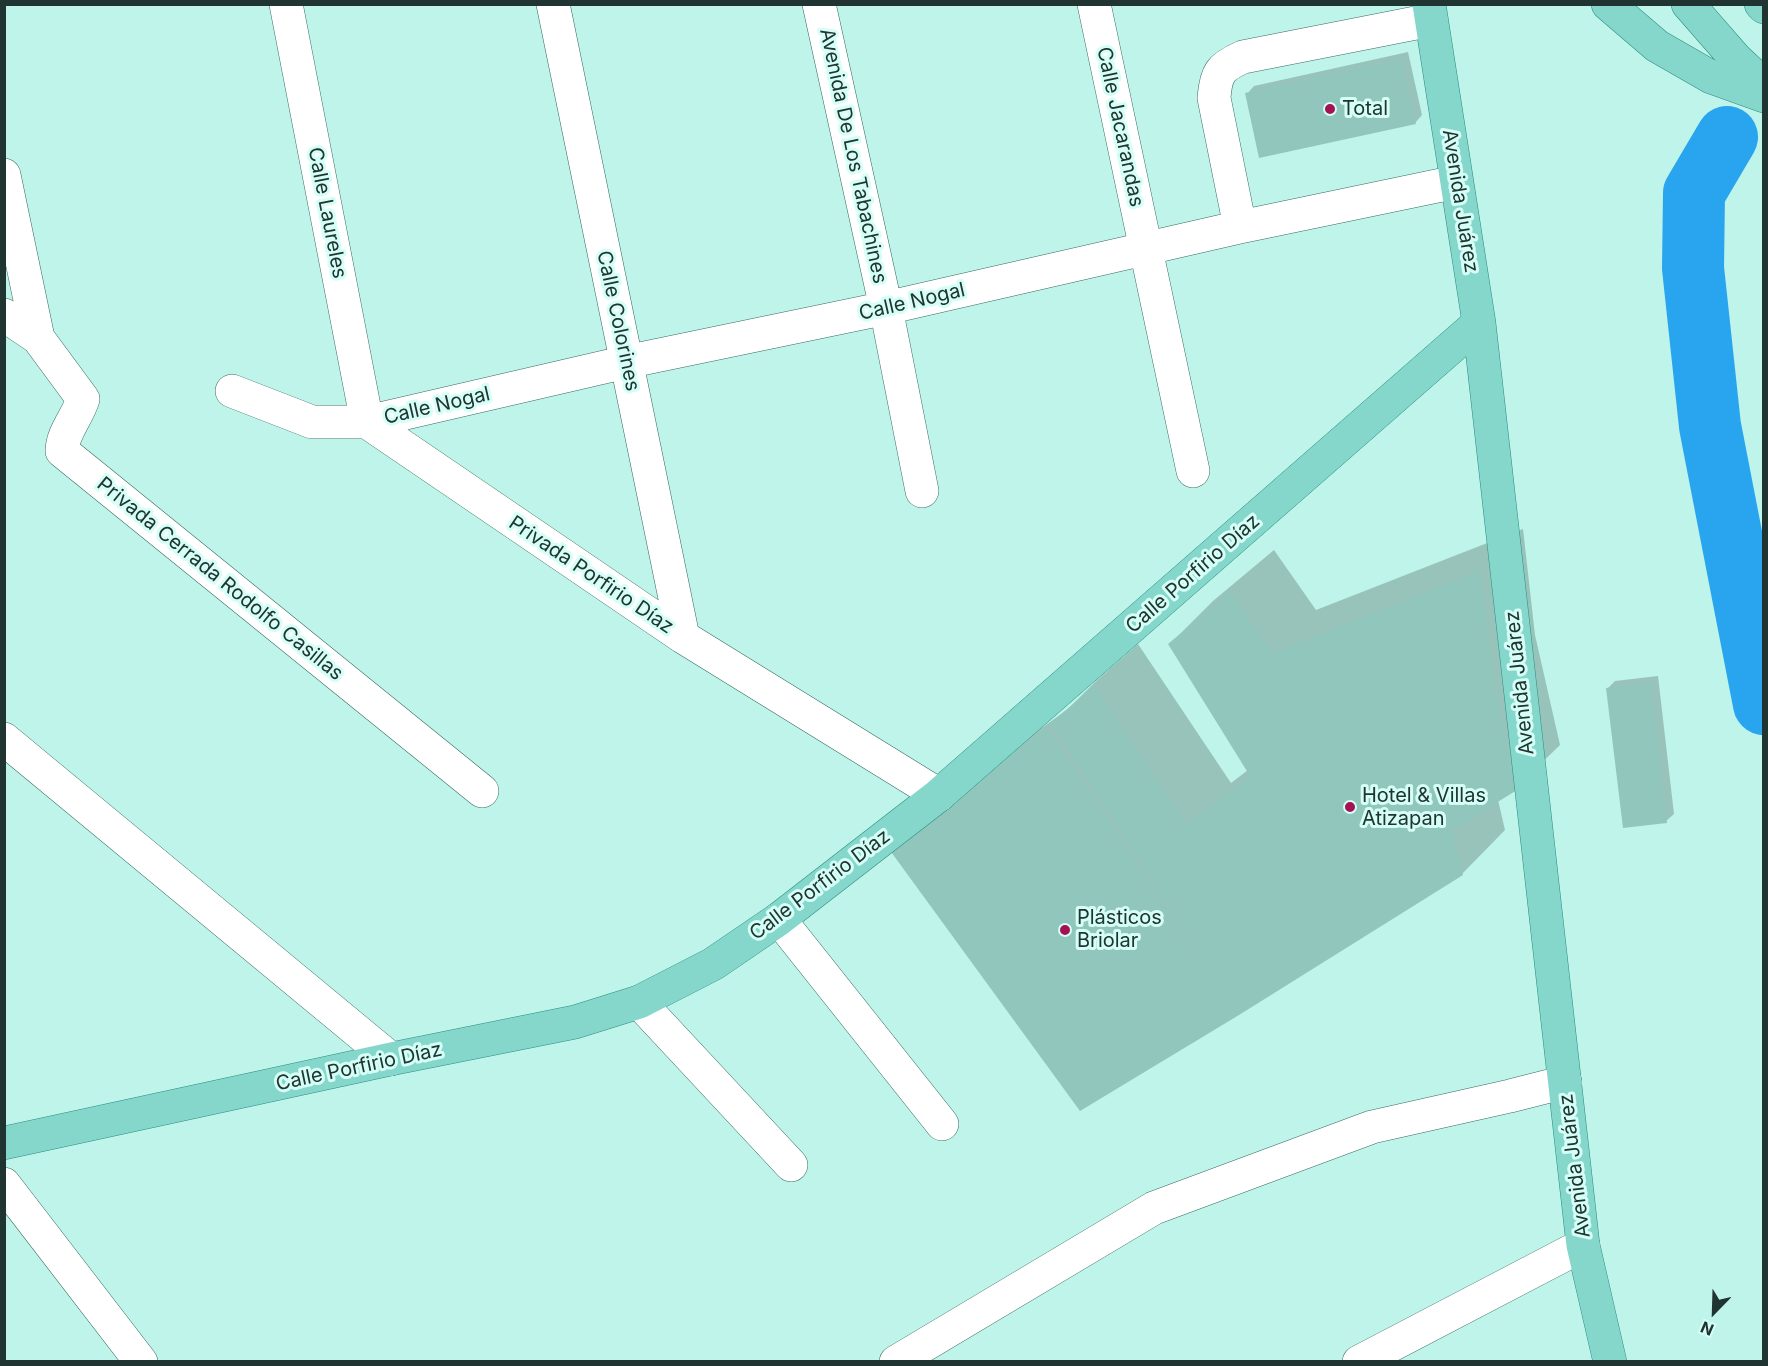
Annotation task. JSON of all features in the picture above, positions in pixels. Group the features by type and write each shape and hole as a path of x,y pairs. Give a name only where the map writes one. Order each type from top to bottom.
{"main road":[{"path":"1608,4 1657,46 1711,77 1764,96"},
{"path":"1688,4 1736,59 1764,85"},
{"name":"Avenida Juárez","path":"1430,12 1479,323 1583,1245 1610,1362"},
{"name":"Calle Porfirio Díaz","path":"4,1143 391,1059 575,1022 639,1002 713,963 778,919 939,795 1479,323"}],"street":[{"name":"Calle Laureles","path":"286,4 367,422"},
{"name":"Calle Colorines","path":"553,4 683,637"},
{"name":"Avenida De Los Tabachines","path":"819,4 886,308 922,491"},
{"name":"Calle Jacarandas","path":"1094,4 1192,471"},
{"path":"1240,227 1214,98 1216,79 1226,64 1243,57 1430,12"},
{"path":"4,175 38,338"},
{"name":"Calle Nogal","path":"367,422 626,362 886,308 1240,227 1456,182"},
{"path":"4,315 38,338"},
{"name":"Privada Cerrada Rodolfo Casillas","path":"38,338 83,399 63,440 62,451 482,791"},
{"path":"232,391 312,422 367,422"},
{"name":"Privada Porfirio Díaz","path":"367,422 683,637 939,795"},
{"path":"4,740 391,1059"},
{"path":"778,919 942,1124"},
{"path":"639,1002 791,1165"},
{"path":"896,1362 1154,1208 1372,1128 1565,1082"},
{"path":"4,1184 141,1362"},
{"path":"1359,1362 1583,1245"}],"building":[{"name":"Total","path":"1401,59 1416,124 1259,158 1245,93"},
{"name":"Hotel & Villas Atizapan","path":"1480,571 1493,679 1517,790 1451,831 1463,875 1080,1111 886,845 1047,728 1216,981 1051,723 1094,686 1187,825 1250,776 1168,644 1230,592 1272,653"},
{"path":"1650,683 1667,823 1623,828 1606,688"}],"waterway":[{"path":"1727,137 1694,193 1693,268 1710,426 1764,704"}],"place":[{"name":"Total","path":"1330,109"},
{"name":"Hotel & Villas Atizapan","path":"1350,807"},
{"name":"Plásticos Briolar","path":"1065,930"}]}
